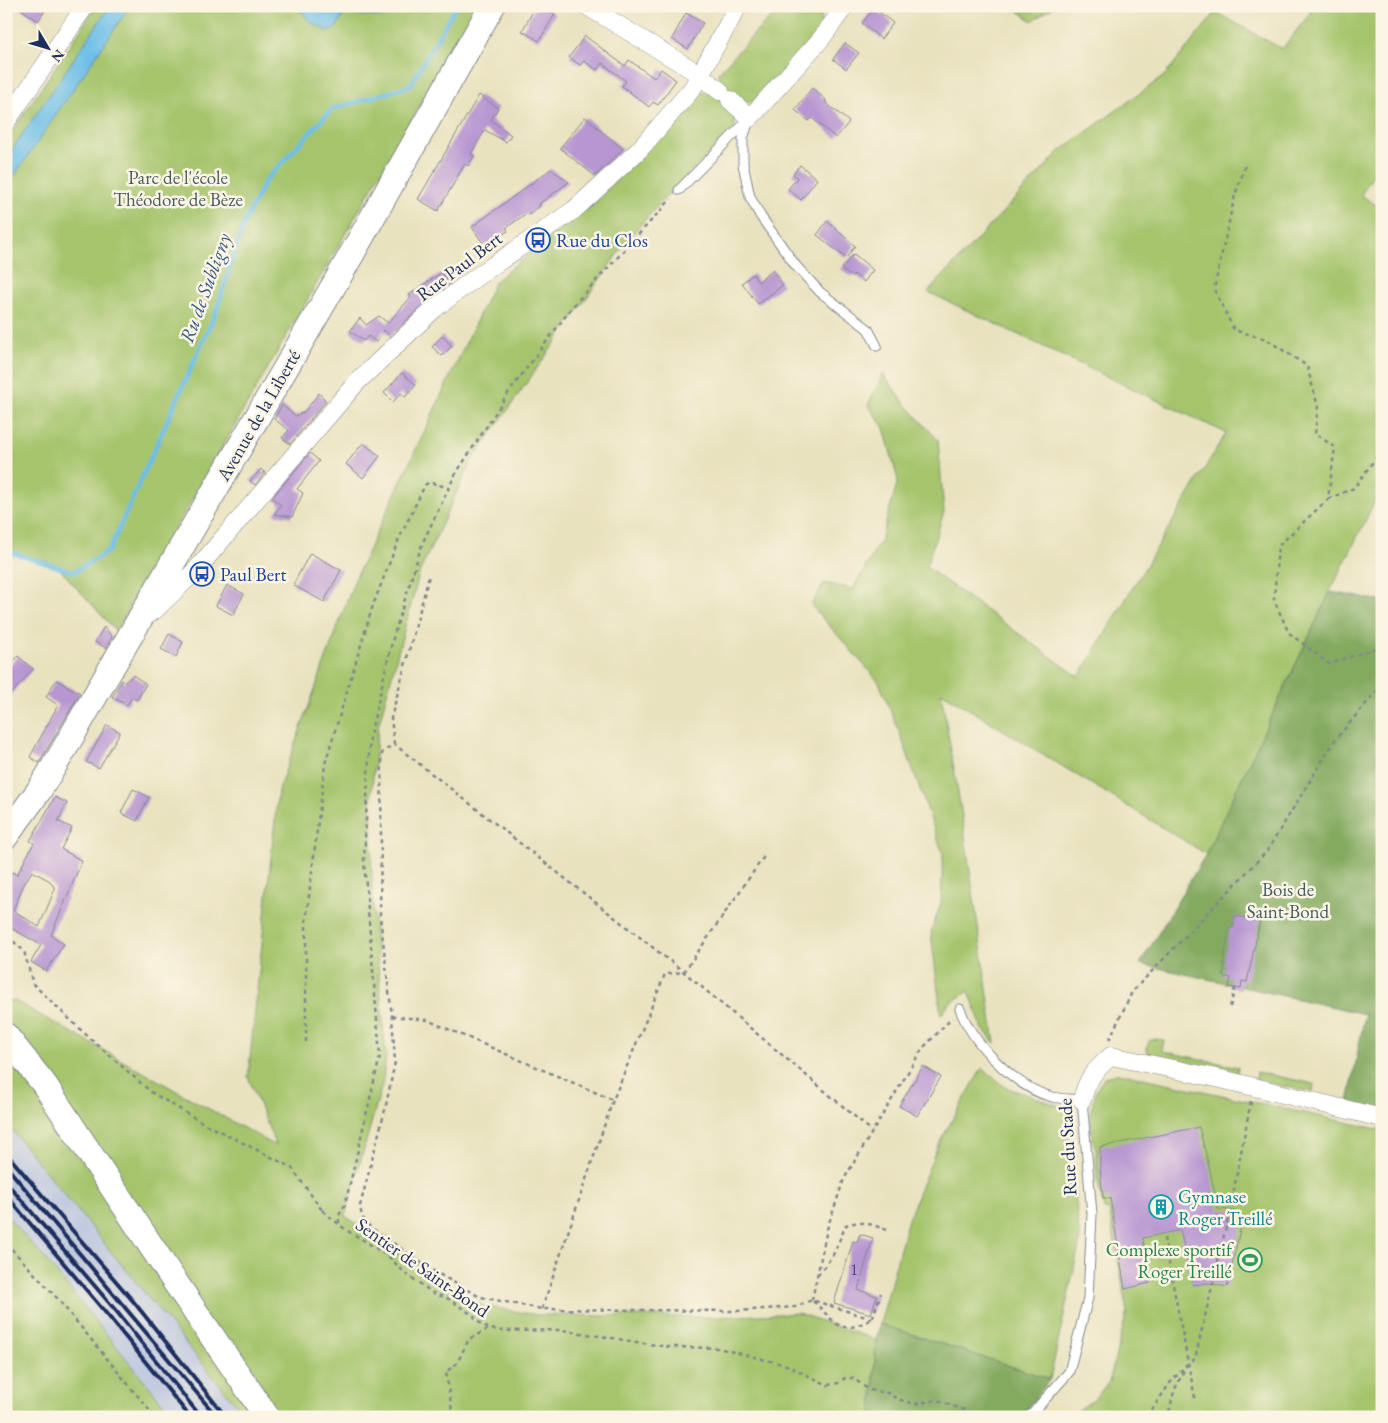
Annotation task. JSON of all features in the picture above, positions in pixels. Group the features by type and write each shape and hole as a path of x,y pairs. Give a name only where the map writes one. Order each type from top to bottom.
{"main road":[{"name":"Avenue de la Liberté","path":"12,828 59,758 341,273 492,6"},
{"path":"6,1036 44,1084 267,1417"}],"street":[{"path":"6,122 85,6"},
{"path":"587,6 700,75 750,118 821,39 845,6"},
{"name":"Rue Paul Bert","path":"138,621 155,610 202,563 358,382 434,309 475,278 574,210 639,150 692,89 738,6"},
{"path":"179,550 202,563"},
{"name":"Rue du Stade","path":"1082,1100 1092,1073 1111,1056 1221,1079 1382,1118"}],"lane":[{"path":"679,190 750,118"},
{"path":"750,118 743,138 742,164 750,197 761,217 796,266 820,292 868,329 877,346"},
{"path":"960,1009 964,1022 982,1048 1009,1073 1028,1086 1052,1097 1082,1100"},
{"name":"Rue du Stade","path":"1029,1417 1069,1372 1088,1298 1092,1214 1088,1151 1082,1100"}],"path":[{"path":"1246,166 1235,195 1214,289 1234,330 1266,339 1307,366 1318,407 1315,434 1336,447 1328,499"},
{"path":"339,1223 339,1215 345,1205 380,1056 364,861 370,736 393,638 422,544 455,475 509,392 573,306 679,190"},
{"path":"1382,449 1354,488 1328,499 1278,546 1274,600 1289,633 1330,664 1382,646"},
{"path":"306,1042 306,921 325,764 373,605 398,541 425,484 429,482 449,488"},
{"path":"428,576 392,718 394,744 684,972 872,1131"},
{"path":"1106,1046 1132,992 1267,851 1335,740 1382,685"},
{"path":"394,744 382,753 380,916 392,1016 395,1062 385,1110 360,1206 362,1217 369,1226 430,1269 480,1297 542,1309 736,1311 795,1307 812,1300 872,1320"},
{"path":"542,1309 613,1100 665,974 684,972 765,855"},
{"name":"Sentier de Saint-Bond","path":"6,938 24,951 33,984 82,1031 151,1092 203,1123 291,1167 321,1209 346,1230 388,1256 405,1273 433,1293 449,1299 489,1329 504,1331 562,1330 668,1347 718,1348 786,1365 828,1385 838,1384 845,1378 853,1378 869,1390 888,1393 897,1399 915,1404 937,1400 983,1417"},
{"path":"1230,1007 1235,988"},
{"path":"812,1300 827,1229 844,1178 922,1049 960,1009"},
{"path":"392,1016 427,1020 613,1100"},
{"path":"1147,1417 1170,1383 1188,1362 1195,1359 1230,1210 1252,1100"},
{"path":"816,1276 834,1255 846,1225 855,1222 869,1224 890,1231"},
{"path":"1164,1238 1195,1398"},
{"path":"6,1243 57,1298 155,1417"},
{"path":"812,1300 826,1313 834,1324 840,1328 848,1328 862,1325 872,1320 881,1293"},
{"path":"452,1417 446,1372 457,1363 469,1339 489,1329"},
{"path":"1168,1417 1174,1392 1188,1362"}],"shaded area":[{"path":"6,1123 167,1317 246,1417 174,1417 45,1259 6,1215"}],"green space":[{"name":"Parc de l'école Théodore de Bèze","path":"96,6 477,6 116,631 57,566 17,554 6,553 6,141"},
{"path":"784,6 826,6 821,11 821,31 762,97 752,102 742,101 733,96 719,82 718,73 757,31"},
{"path":"1012,6 1055,6 1032,21"},
{"path":"1303,6 1382,6 1382,160 1361,195 1382,209 1382,487 1206,854 941,692 962,816 995,1043 982,1028 969,991 950,1003 941,1015 931,932 941,903 943,854 902,739 879,682 811,605 824,583 853,589 881,540 898,480 884,428 868,405 883,374 906,405 938,440 944,512 926,567 1079,677 1226,433 928,292 1060,151 1164,76 1216,12 1282,49 1311,12"},
{"path":"706,91 717,96 731,110 735,122 734,128 663,200 628,239 471,462 420,571 378,727 371,798 372,894 386,1057 382,1085 345,1216 483,1306 538,1315 719,1317 798,1313 876,1340 872,1417 246,1417 6,1123 6,1000 15,1001 276,1146 248,1077 278,791 355,579 495,281 595,202 702,92"},
{"name":"Bois de Saint-Bond","path":"1330,592 1382,601 1382,1112 1348,1103 1365,1014 1140,964 1206,854"},
{"path":"1150,1040 1164,1040 1162,1051 1238,1067 1236,1077 1150,1058 1147,1051 1148,1045"},
{"path":"982,1068 1005,1087 1066,1108 1080,1241 1050,1379 880,1324 908,1219 938,1145"},
{"path":"1257,1072 1314,1084 1313,1092 1256,1081"},
{"name":"Complexe sportif Roger Treillé","path":"1120,1073 1382,1130 1382,1417 1076,1417 1073,1414 1094,1399 1109,1382 1127,1312 1109,1209 1104,1209 1097,1179 1096,1148 1093,1142 1090,1114 1096,1091 1104,1077"},
{"path":"6,1215 45,1259 174,1417 6,1417"},
{"path":"880,1324 1050,1379 1021,1417 872,1417 876,1340"}],"water":[{"path":"110,6 130,6 6,188 6,158"},
{"path":"298,6 391,6 388,12 381,17 345,13 336,28 327,31 310,22"}],"building":[{"path":"17,6 48,6 38,21"},
{"path":"536,6 541,6 555,14 539,41 522,31"},
{"path":"874,8 893,23 881,39 862,23"},
{"path":"686,13 703,23 688,49 672,39"},
{"path":"585,36 625,66 629,60 654,78 661,69 676,80 658,105 653,102 649,107 622,86 626,81 602,63 597,70 584,61 580,65 569,57"},
{"path":"845,43 859,53 846,69 833,59"},
{"path":"812,88 826,100 825,102 849,122 836,138 812,118 809,121 795,110"},
{"path":"479,95 498,108 491,120 511,135 506,142 485,130 471,154 474,156 468,166 465,164 438,211 418,199"},
{"path":"585,117 623,149 595,176 560,148"},
{"path":"800,165 817,179 801,200 788,189 797,178 793,174"},
{"path":"551,169 569,182 539,204 540,206 528,215 527,213 506,228 508,231 485,246 472,227"},
{"path":"827,221 855,246 846,258 817,235"},
{"path":"854,254 873,270 864,282 854,274 852,277 841,269"},
{"path":"773,270 783,285 758,304 742,283 753,274 758,282"},
{"path":"442,272 450,284 427,301 390,336 384,330 376,342 368,336 364,341 350,331 360,318 366,325 379,316 388,323 411,297 409,295"},
{"path":"442,336 452,346 442,356 432,347"},
{"path":"402,373 416,385 405,397 401,393 393,402 384,393"},
{"path":"319,393 326,401 290,444 282,438 289,430 274,419 282,405 295,416 304,412"},
{"path":"363,443 380,456 363,478 346,464"},
{"path":"310,453 319,461 297,489 303,493 292,517 274,514 281,505 272,498"},
{"path":"261,469 265,473 255,485 250,481"},
{"path":"310,553 341,570 324,602 293,585"},
{"path":"227,585 244,594 233,615 216,606"},
{"path":"104,627 112,637 106,648 95,642"},
{"path":"169,634 183,642 176,657 161,649"},
{"path":"18,656 33,669 6,700 6,670"},
{"path":"133,675 146,684 137,700 132,697 127,705 112,697 122,680 125,682"},
{"path":"56,680 80,693 39,763 30,757 58,705 46,697"},
{"path":"107,725 120,732 99,768 86,762"},
{"path":"133,789 149,797 137,821 121,813"},
{"path":"55,797 67,803 58,821 72,828 61,849 82,861 51,935 64,944 46,971 31,962 41,945 6,925 6,883 12,872 17,875 34,843 30,841","holes":["32,871 50,881 55,889 39,927 13,910 23,886"]},
{"path":"1235,916 1260,921 1247,982 1242,981 1241,989 1229,987 1231,978 1223,976 1225,964 1223,964 1230,927 1233,928"},
{"path":"923,1066 941,1077 917,1116 899,1106"},
{"name":"Gymnase Roger Treillé","path":"1199,1127 1218,1209 1236,1211 1234,1224 1241,1226 1227,1287 1209,1283 1193,1285 1180,1230 1143,1238 1150,1283 1125,1289 1110,1198 1103,1198 1100,1147"},
{"path":"860,1234 873,1238 858,1290 877,1296 871,1314 834,1303 853,1241 857,1242"}],"waterway":[{"name":"Ru de Subligny","path":"6,553 17,554 74,572 109,551 216,312 244,223 265,181 332,109 410,86 456,6"}],"railway":[{"path":"6,1153 133,1301 226,1417"},
{"path":"6,1166 217,1417"},
{"path":"6,1182 117,1312 201,1417"},
{"path":"6,1195 110,1318 190,1417"}],"place":[{"name":"Rue du Clos","path":"538,240"},
{"name":"Paul Bert","path":"202,574"},
{"name":"Gymnase Roger Treillé","path":"1161,1207"},
{"name":"Complexe sportif Roger Treillé","path":"1250,1260"}]}
